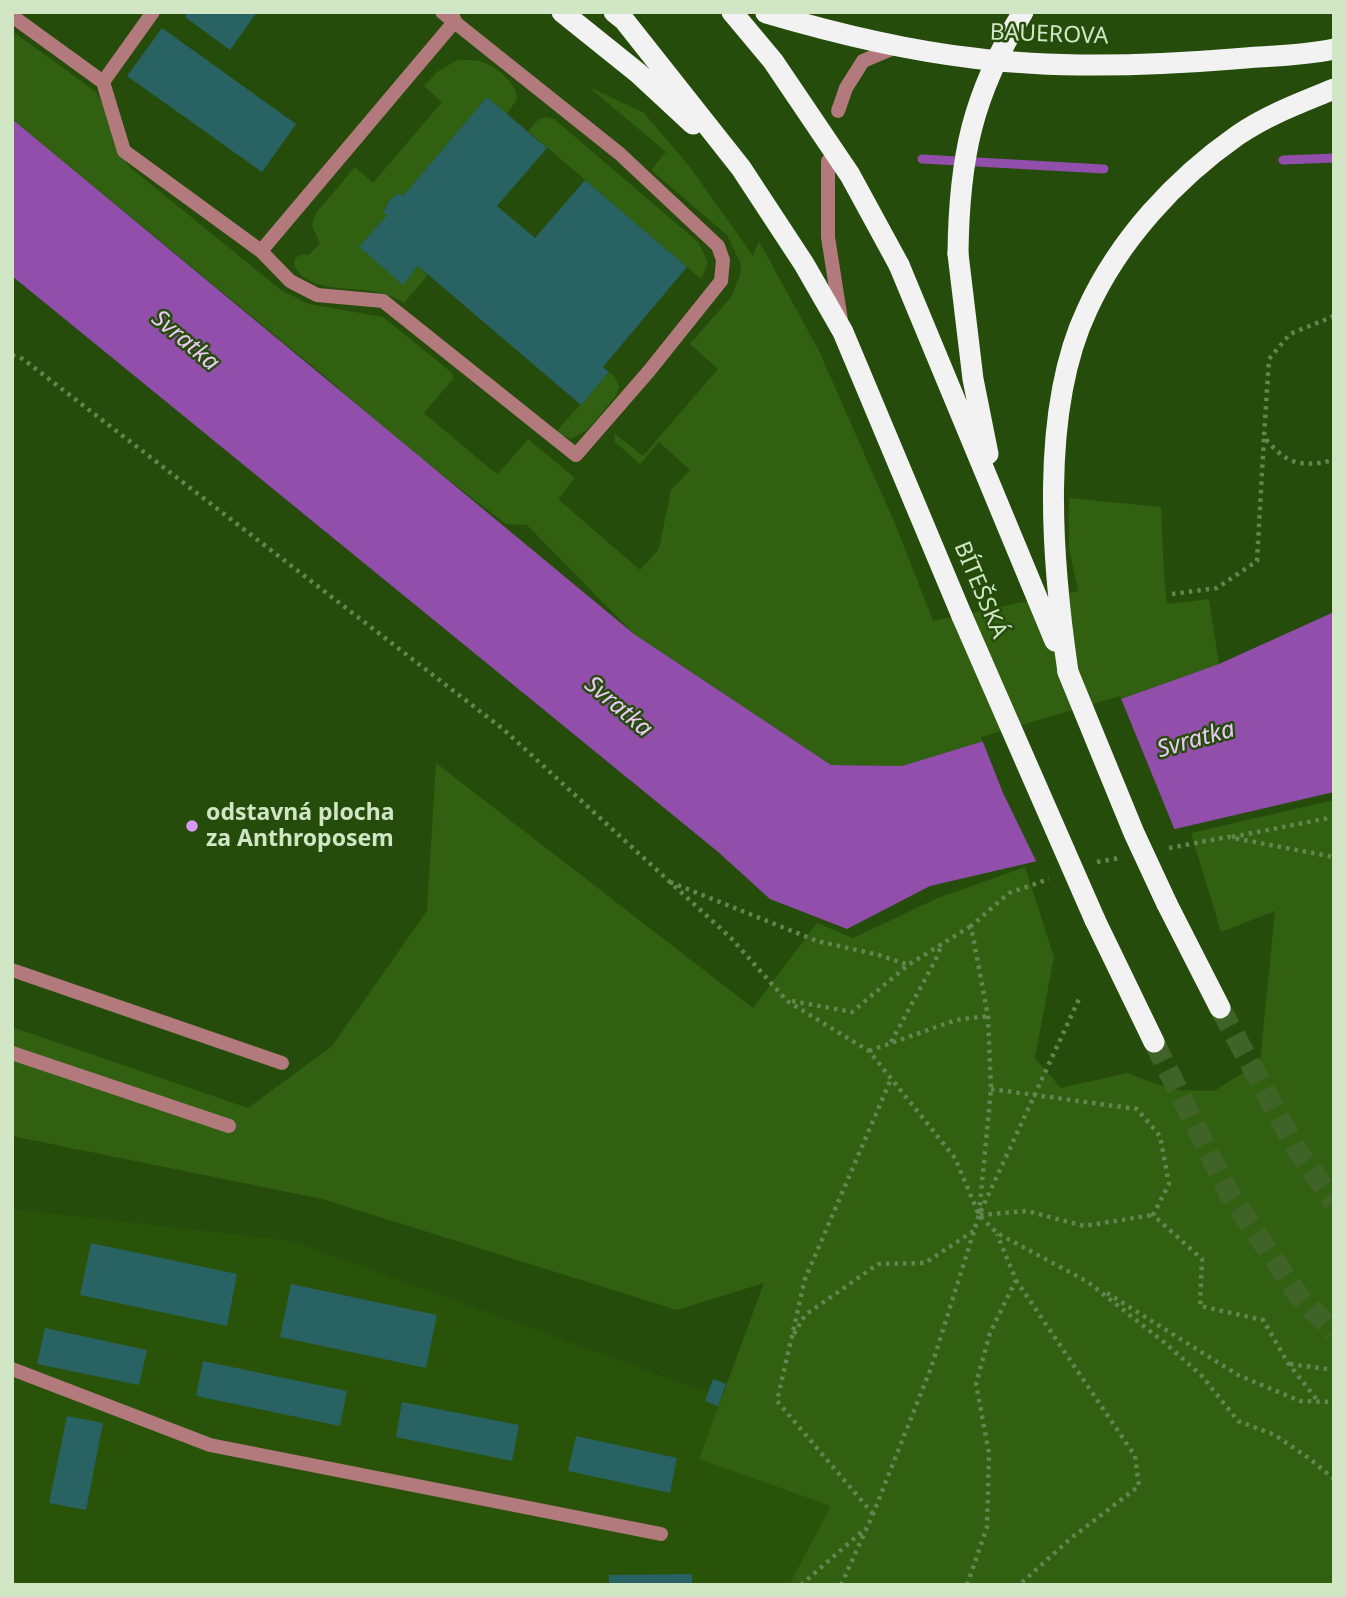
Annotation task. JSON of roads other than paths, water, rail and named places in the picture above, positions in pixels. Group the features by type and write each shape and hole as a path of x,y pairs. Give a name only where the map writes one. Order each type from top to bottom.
{"highway":[{"path":"562,12 638,73 741,168"},
{"path":"614,12 624,20 741,168"},
{"path":"732,12 773,61 850,175 899,265 1002,514 1047,597 1068,672 1134,833 1220,1008"},
{"path":"1002,514 973,379 958,254 962,172 970,127 987,78 1023,12"},
{"name":"BAUEROVA","path":"766,13 897,46 973,58 1050,65 1184,63 1334,49"},
{"path":"1047,597 1053,536 1058,420 1068,365 1086,311 1110,267 1141,224 1185,178 1239,134 1286,109 1334,89"},
{"name":"BÍTEŠSKÁ","path":"741,168 804,264 843,332 1094,919 1154,1042"}],"lane":[{"path":"103,82 153,12"},
{"path":"12,16 103,82 124,151 261,251 290,281 317,295 383,301 576,455 640,382 721,281 723,260 718,246 620,154 453,17 442,12"},
{"path":"261,251 453,17"},
{"path":"838,111 846,88 863,61 897,46"},
{"path":"828,161 828,237 843,332"},
{"path":"12,970 282,1063"},
{"path":"12,1053 229,1126"},
{"path":"12,1369 210,1445 661,1534"}],"water":[{"name":"Svratka","path":"12,119 634,634 831,765 902,766 1121,699 1219,664 1334,612 1334,792 930,886 847,929 770,899 717,851 12,276"}],"waterway":[{"path":"1283,160 1334,158"},
{"path":"922,159 1104,169"}],"tunnel":[{"path":"1220,1008 1297,1150 1334,1202"},
{"path":"1154,1042 1229,1193 1299,1296 1334,1332"}],"place":[{"name":"odstavná plocha za Anthroposem","path":"192,826"}]}
